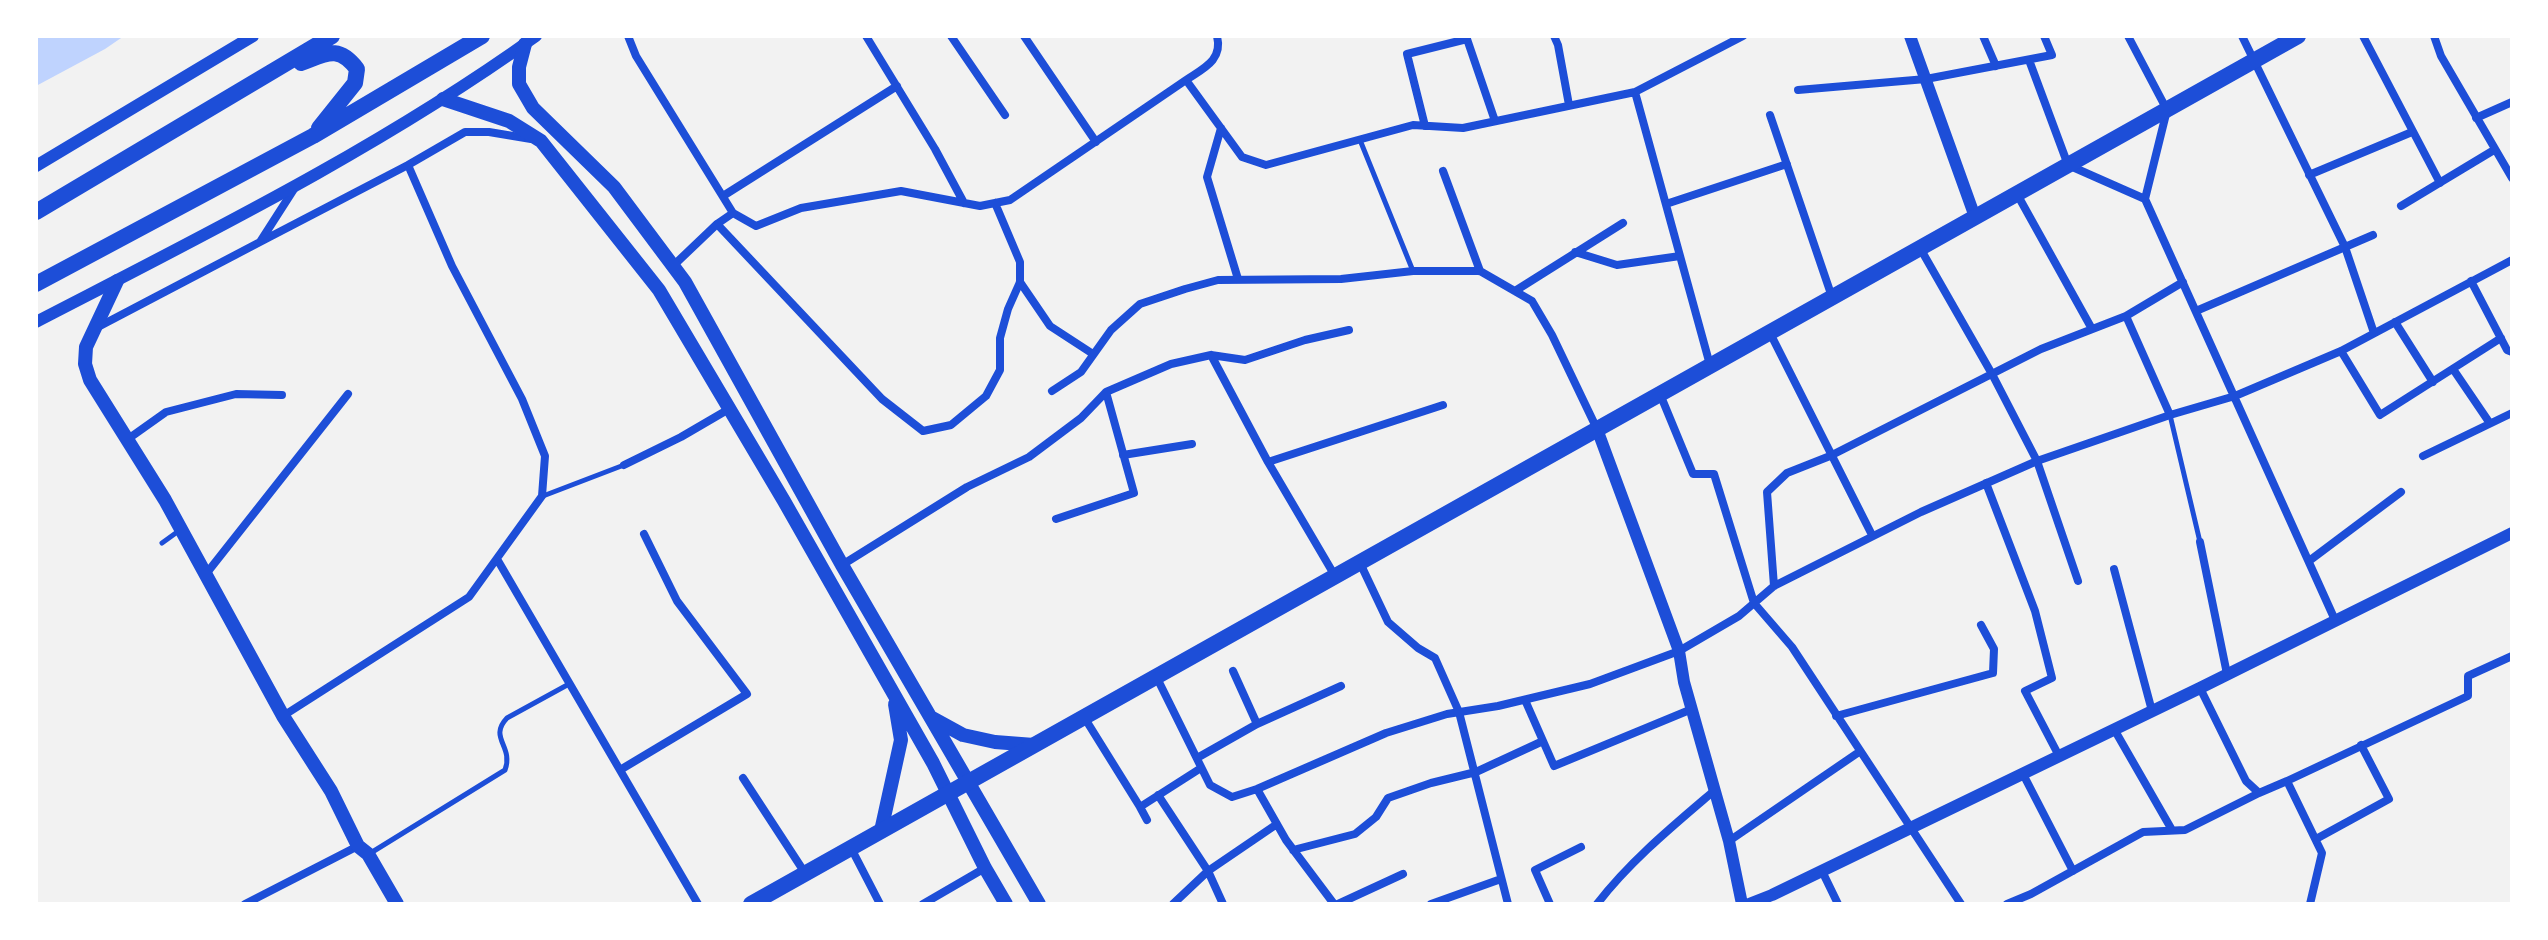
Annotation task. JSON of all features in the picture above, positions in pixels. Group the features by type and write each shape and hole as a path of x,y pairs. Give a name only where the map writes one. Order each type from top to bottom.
{"main road":[{"path":"36,212 332,36"},
{"path":"36,284 313,136 482,36"},
{"path":"751,904 2298,36"},
{"path":"531,40 519,67 519,84 533,108 614,187 674,265 842,565 1039,904"},
{"path":"271,73 333,52 347,56 357,69 355,83 313,136"},
{"path":"443,99 509,121 541,141 659,290 784,501 948,793 1006,904"},
{"path":"117,281 86,347 85,364 90,380 165,500 283,716 397,904"},
{"path":"784,501 802,492"},
{"path":"881,831 901,740 893,696"},
{"path":"930,717 963,735 995,742 1034,745"}],"street":[{"path":"36,166 253,36"},
{"path":"628,36 636,56 733,213 756,226 801,208 901,191 980,206 1010,200 1217,58 1220,47 1217,36"},
{"path":"866,36 964,203"},
{"path":"951,36 1005,115"},
{"path":"1024,36 1096,142"},
{"path":"1554,36 1569,105"},
{"path":"1186,80 1242,157 1266,165 1413,125 1463,128 1635,92 1725,40 1743,36"},
{"path":"1910,36 1975,217"},
{"path":"1983,36 1996,66"},
{"path":"1798,90 1926,79 2052,55 2044,36"},
{"path":"2128,36 2167,110 2145,199 2335,620"},
{"path":"2242,36 2345,247 2374,333"},
{"path":"2363,36 2440,183"},
{"path":"2434,36 2441,56 2512,178"},
{"path":"1425,126 1407,54 1467,39 1495,121"},
{"path":"36,322 296,185 443,99 531,40"},
{"path":"2029,60 2068,165 2145,199"},
{"path":"723,196 897,86"},
{"path":"1635,92 1710,366"},
{"path":"2476,118 2512,102"},
{"path":"1770,115 1832,297"},
{"path":"1221,128 1207,177 1238,279"},
{"path":"97,328 465,132 489,132 541,141"},
{"path":"2309,175 2412,132"},
{"path":"2401,206 2494,150"},
{"path":"1666,204 1787,164"},
{"path":"283,716 469,597 542,496 545,456 522,399 452,266 408,165"},
{"path":"1443,171 1480,271"},
{"path":"260,242 296,185"},
{"path":"2017,194 2092,329"},
{"path":"717,224 882,399 923,431 951,425 986,396 1000,370 1000,338 1020,282 1020,262 995,203"},
{"path":"674,265 733,213"},
{"path":"1515,291 1623,223"},
{"path":"2196,311 2373,235"},
{"path":"1920,248 1992,374 2037,461 2078,581"},
{"path":"1575,252 1617,265 1680,256"},
{"path":"1156,676 1210,785 1232,797 1386,733 1447,714 1590,684 1679,651 1739,616 1774,586 1872,535 2037,461 2235,396 2341,351 2512,260"},
{"path":"1052,391 1081,372 1111,330 1140,304 1218,280 1341,279 1413,271 1480,271 1532,301 1552,335 1597,429 1679,651 1684,682 1729,841 1742,904"},
{"path":"2471,281 2507,350 2512,352"},
{"path":"1020,282 1050,326 1093,354"},
{"path":"1774,586 1767,492 1787,473 1830,456 2041,349 2126,316 2183,282"},
{"path":"2126,316 2170,415"},
{"path":"2395,322 2433,382"},
{"path":"842,565 967,487 1029,457 1081,418 1106,392 1171,364 1211,355 1245,360 1305,340 1349,330"},
{"path":"1769,332 1872,535"},
{"path":"2341,351 2380,415 2501,338"},
{"path":"1211,355 1268,462 1335,576"},
{"path":"2453,369 2489,422"},
{"path":"1056,519 1134,493 1106,392"},
{"path":"128,439 166,412 236,394 282,395"},
{"path":"206,574 348,394"},
{"path":"1660,394 1693,474 1714,474 1754,603 1791,646 1961,904"},
{"path":"1268,462 1443,405"},
{"path":"624,465 729,409"},
{"path":"2423,456 2512,413"},
{"path":"1123,455 1192,444"},
{"path":"1986,483 2035,611 2052,678 2025,691 2059,756"},
{"path":"2309,561 2401,492"},
{"path":"1749,904 1772,900 1822,871 2512,533"},
{"path":"620,770 747,694 677,601 644,534"},
{"path":"2200,542 2227,674"},
{"path":"497,559 698,904"},
{"path":"1360,562 1388,622 1435,658 1459,712 1508,904"},
{"path":"2114,569 2152,711"},
{"path":"1836,716 1993,673 1994,649 1981,625"},
{"path":"2007,904 2143,832 2185,830 2468,696 2468,676 2512,656"},
{"path":"1233,671 1257,724"},
{"path":"1197,758 1257,724 1341,686"},
{"path":"2200,688 2246,781 2259,793"},
{"path":"1525,700 1554,766 1692,709"},
{"path":"1084,717 1147,820"},
{"path":"2114,729 2172,830"},
{"path":"1293,850 1355,834 1376,817 1388,798 1476,772 1543,741"},
{"path":"2316,839 2389,799 2361,745"},
{"path":"1729,841 1859,752"},
{"path":"1140,807 1201,768"},
{"path":"2023,774 2073,871"},
{"path":"743,778 805,873"},
{"path":"2287,781 2322,853 2310,904"},
{"path":"1257,789 1293,850 1336,904 1403,874"},
{"path":"1597,904 1662,836 1715,790"},
{"path":"1158,795 1208,871 1223,904"},
{"path":"1173,904 1208,871 1277,824"},
{"path":"1550,904 1535,870 1581,847"},
{"path":"851,848 880,904"},
{"path":"245,904 363,850"},
{"path":"923,904 985,868"},
{"path":"1822,871 1838,904"},
{"path":"1431,904 1501,879"},
{"path":"2031,894 2036,904"}],"lane":[{"path":"1360,140 1413,271"},
{"path":"2170,415 2200,542"},
{"path":"542,496 624,465"},
{"path":"162,543 180,530"},
{"path":"363,850 505,770 508,754 498,733 499,726 507,718 569,684"}],"water":[{"path":"36,36 124,36 36,86"}]}
